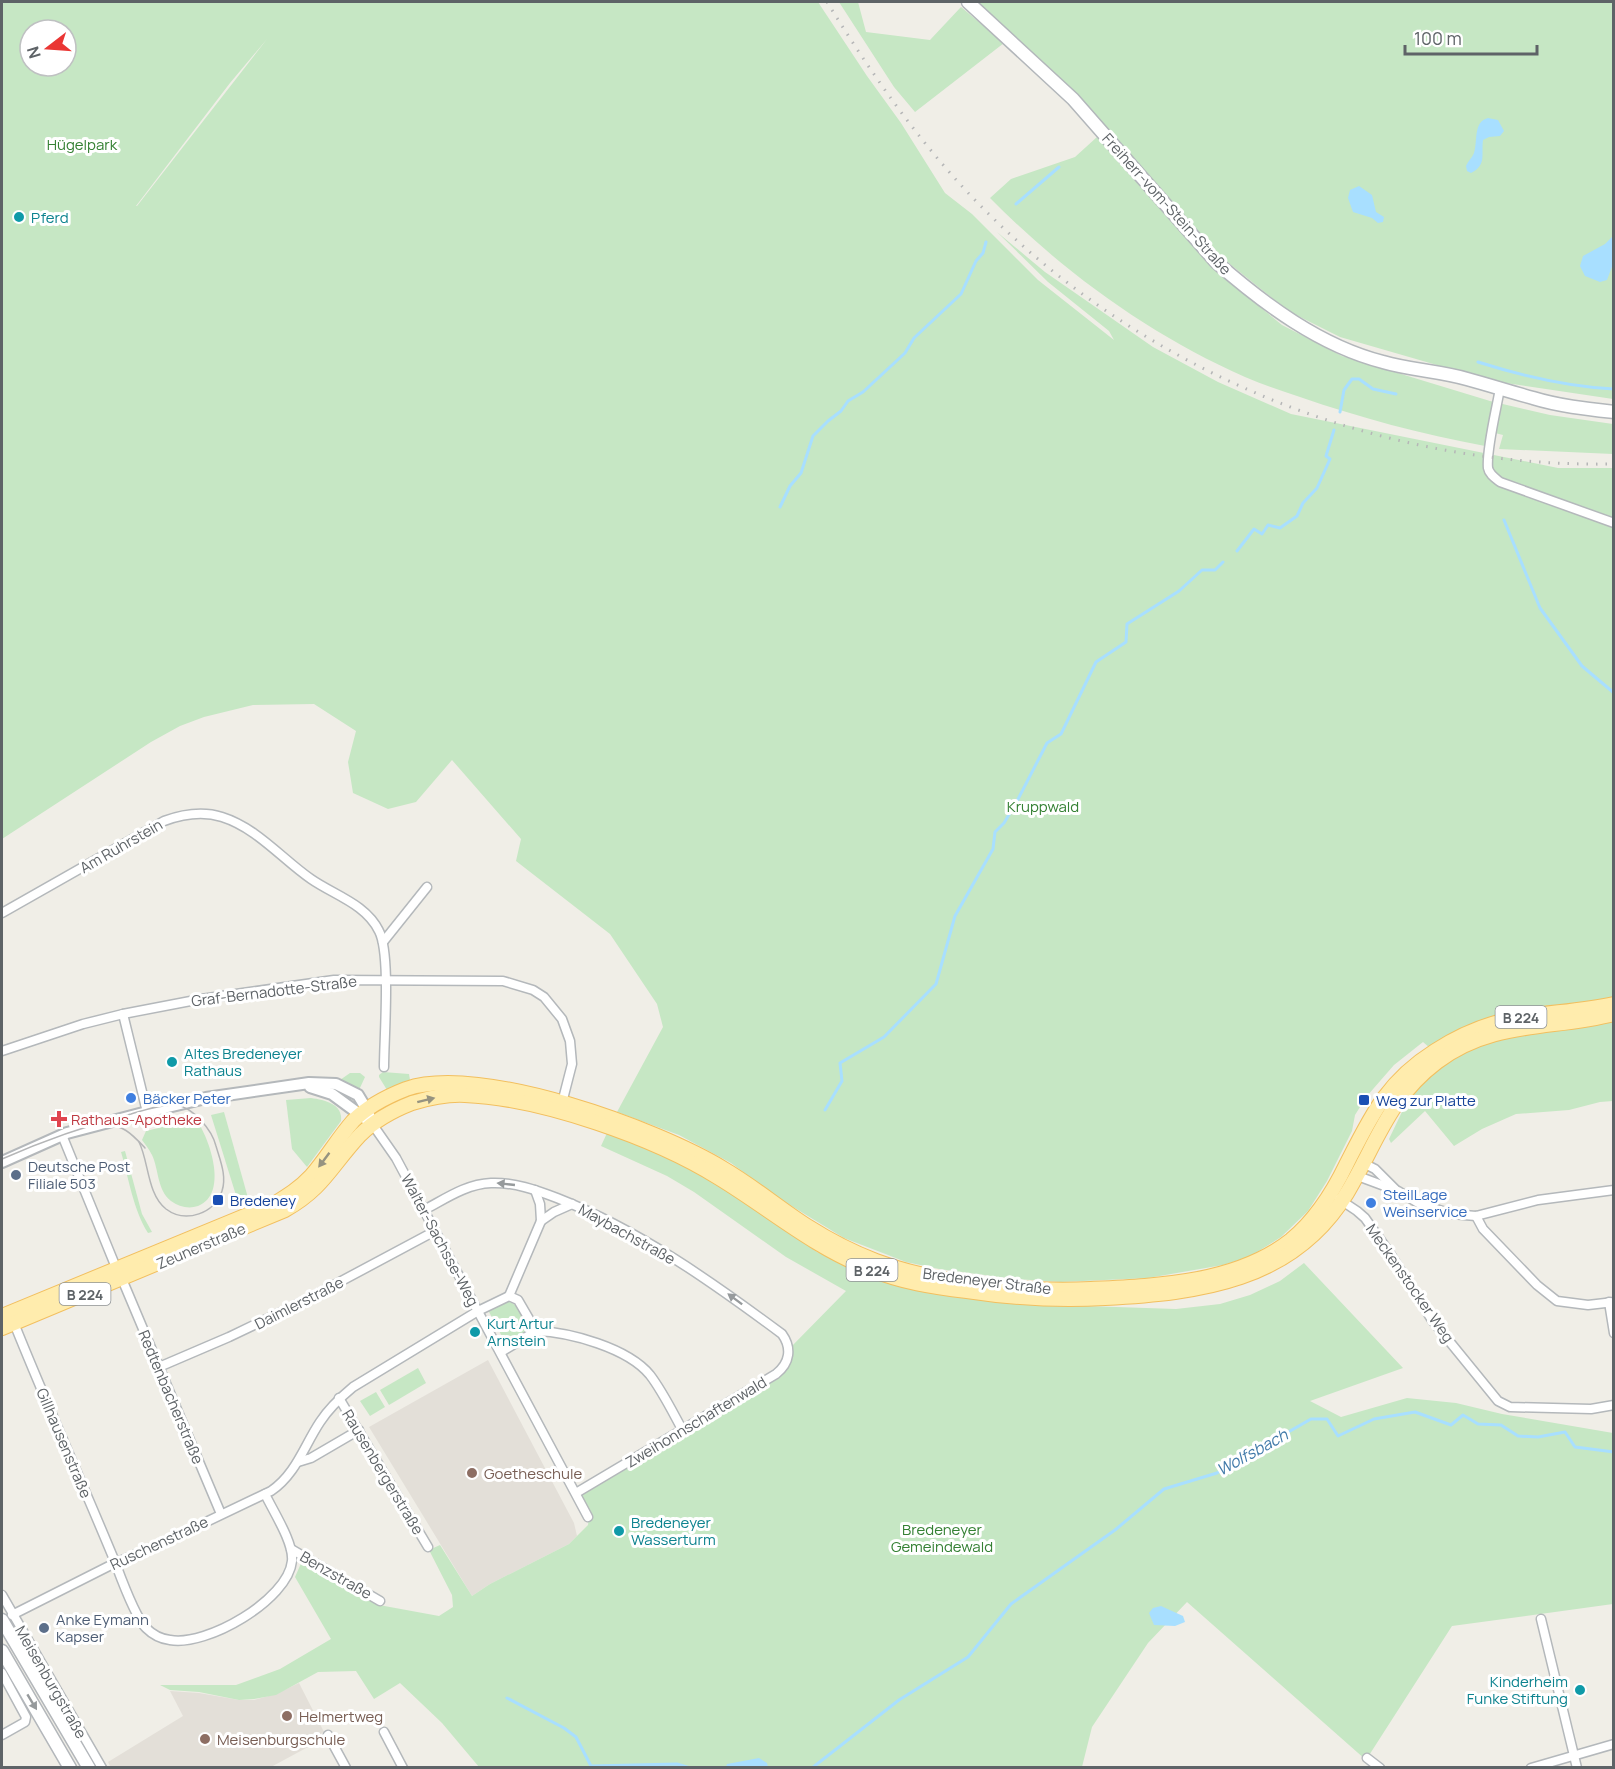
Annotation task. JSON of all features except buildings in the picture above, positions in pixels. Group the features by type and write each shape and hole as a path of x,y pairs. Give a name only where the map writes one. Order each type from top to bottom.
{"main road":[{"name":"Freiherr-vom-Stein-Straße","path":"968,2 1072,99 1216,262 1243,285 1303,326 1328,341 1384,363 1465,378 1535,399 1614,412"},
{"name":"Bredeneyer Straße","path":"1353,1166 1372,1113 1389,1089 1435,1051 1487,1025 1519,1017 1614,1004"},
{"name":"Bredeneyer Straße","path":"374,1125 407,1105 446,1096 486,1097 523,1103 613,1129 692,1162 720,1178 803,1236 836,1255 901,1280 1010,1297 1052,1300 1106,1298 1180,1291 1228,1282 1252,1274 1276,1262 1317,1230 1353,1166 1405,1091 1440,1059 1484,1038 1520,1027 1596,1019 1614,1014"},
{"name":"Bredeneyer Straße","path":"364,1112 387,1098 414,1087 450,1082 502,1089 562,1103 616,1120 695,1153 725,1169 810,1228 876,1261 938,1278 1015,1287 1053,1290 1147,1285 1194,1279 1225,1272 1273,1252 1293,1239 1336,1197"},
{"name":"Zeunerstraße","path":"6,1322 119,1274 290,1195 313,1174 348,1128 364,1112"},
{"name":"Zeunerstraße","path":"119,1274 274,1215 302,1201 329,1175 359,1136 374,1125"},
{"name":"Meisenburgstraße","path":"7,1618 89,1767"},
{"name":"Meisenburgstraße","path":"2,1652 70,1767"}],"street":[{"path":"1500,388 1488,468 1491,475 1500,482 1614,523"},
{"name":"Am Ruhrstein","path":"2,913 164,821 182,816 209,814 235,821 252,831 312,880 365,912 374,921 383,942 384,1067"},
{"path":"383,942 428,887"},
{"name":"Graf-Bernadotte-Straße","path":"2,1052 83,1024 123,1014 201,999 334,980 503,981 517,984 544,997 562,1019 570,1041 572,1064 562,1103"},
{"path":"123,1014 147,1112"},
{"path":"2,1162 62,1135 147,1112 214,1096 297,1086 314,1088 332,1094 364,1112 374,1125"},
{"name":"Walter-Sachsse-Weg","path":"374,1125 391,1150 424,1210 588,1517"},
{"name":"Redtenbacherstraße","path":"62,1135 221,1514"},
{"path":"1353,1166 1420,1204 1452,1214 1476,1216 1538,1200 1614,1190"},
{"path":"1353,1166 1378,1172 1398,1191"},
{"name":"Maybachstraße","path":"424,1210 479,1184 512,1184 535,1190 589,1210 655,1247 723,1291 782,1334"},
{"path":"535,1190 540,1204 541,1221 509,1296 518,1300 536,1331"},
{"name":"Meckenstocker Weg","path":"1336,1197 1358,1210 1432,1320 1498,1401 1510,1407 1591,1408 1614,1405"},
{"path":"541,1221 572,1204"},
{"path":"1476,1216 1483,1229 1537,1285 1557,1301 1588,1305 1611,1302 1614,1333"},
{"name":"Daimlerstraße","path":"159,1367 229,1338 435,1231"},
{"name":"Ruschenstraße","path":"7,1618 115,1563 279,1486 298,1462 320,1422 339,1398 353,1387 478,1311 509,1296"},
{"name":"Gillhausenstraße","path":"6,1322 145,1626 160,1638 178,1641 202,1636 239,1621 261,1605 286,1578 292,1562 291,1550"},
{"path":"501,1352 536,1331 569,1336 625,1355 651,1376 683,1431"},
{"name":"Zweihonnschaftenwald","path":"576,1493 783,1369 789,1352 787,1341 782,1334"},
{"name":"Rausenbergerstraße","path":"339,1398 428,1547"},
{"name":"Ruschenstraße","path":"298,1462 311,1458 359,1430"},
{"path":"265,1494 291,1550"},
{"name":"Benzstraße","path":"291,1550 380,1601"},
{"name":"Meisenburgstraße","path":"2,1595 7,1618 102,1767"},
{"path":"1541,1619 1577,1767"},
{"path":"2,1673 24,1712 26,1722 2,1735"},
{"path":"384,1731 403,1767"},
{"path":"328,1735 346,1767"},
{"path":"1531,1767 1614,1744"},
{"path":"1367,1758 1380,1767"}],"shaded area":[{"name":"Goetheschule","path":"488,1360 574,1523 577,1536 569,1544 490,1584 472,1596 369,1427"},
{"name":"Meisenburgschule","path":"299,1683 324,1732 319,1735 321,1740 271,1767 111,1768 108,1762 183,1716 170,1691 254,1700 276,1694"}],"green space":[{"name":"Kruppwald","path":"2,2 818,2 901,123 945,193 972,214 1038,280 1114,340 1109,331 1048,282 997,232 1045,272 1153,347 1218,382 1291,414 1558,468 1613,468 1613,999 1430,1048 1423,1042 1394,1065 1367,1096 1355,1115 1352,1131 1327,1181 1308,1211 1281,1237 1249,1257 1223,1265 1148,1278 1061,1282 1015,1279 939,1269 906,1262 844,1238 780,1199 731,1163 679,1135 617,1112 663,1027 657,1004 610,934 516,861 521,839 452,760 416,802 388,809 353,793 348,762 356,731 314,704 253,705 204,717 180,726 151,742 2,839","holes":["267,39 137,206 230,83"]},
{"path":"839,2 858,2 866,32 930,40 961,7 1004,43 915,112 894,87"},
{"path":"977,2 1613,2 1613,399 1492,381 1340,337 1288,311 1215,252 1078,99"},
{"path":"1097,137 1215,270 1282,325 1342,356 1490,401 1550,415 1613,424 1613,454 1499,449 1503,435 1487,431 1485,446 1368,419 1245,377 1175,342 1109,300 1078,276 1047,251 990,198 1011,179 1075,157"},
{"path":"1613,1021 1613,1101 1569,1110 1516,1114 1482,1129 1454,1146 1425,1111 1391,1143 1389,1139 1411,1093 1430,1074 1461,1052 1519,1034"},
{"path":"383,1072 409,1074 410,1080 387,1090 379,1077"},
{"path":"350,1073 360,1073 365,1077 359,1090 340,1080"},
{"path":"311,1098 336,1107 341,1115 341,1121 307,1167 292,1149 286,1100"},
{"path":"224,1112 250,1205 240,1208 211,1115"},
{"path":"196,1119 207,1139 215,1178 213,1190 207,1200 198,1206 188,1207 177,1205 166,1196 152,1155 142,1140 146,1131"},
{"name":"Bredeneyer Gemeindewald","path":"607,1133 675,1159 717,1183 817,1252 894,1285 1026,1304 1176,1309 1220,1304 1250,1295 1280,1281 1304,1263 1403,1368 1310,1401 1341,1417 1407,1398 1456,1403 1502,1414 1613,1433 1613,1604 1452,1626 1366,1760 1187,1602 1148,1643 1092,1727 1082,1767 479,1767 442,1723 400,1683 374,1699 356,1671 318,1672 276,1695 254,1699 239,1700 199,1692 170,1690 160,1685 236,1685 280,1669 331,1639 295,1577 303,1559 379,1605 439,1616 453,1607 452,1595 429,1550 440,1545 472,1596 490,1584 569,1544 588,1525 589,1517 578,1493 777,1375 790,1348 846,1291 786,1257 694,1192 667,1176 601,1146"},
{"path":"125,1151 142,1214 152,1232 148,1233 135,1204 121,1152"},
{"path":"506,1301 518,1307 527,1328 524,1335 506,1344 488,1310"},
{"path":"418,1368 426,1383 389,1405 380,1390"},
{"path":"376,1392 385,1407 370,1416 360,1401"}],"water":[{"path":"1488,118 1498,120 1504,131 1500,136 1483,140 1481,163 1471,173 1467,171 1466,166 1474,153 1478,127 1483,120"},
{"path":"1359,186 1372,195 1376,212 1384,217 1383,222 1378,223 1372,218 1353,212 1348,198 1350,190"},
{"path":"1613,236 1613,264 1607,280 1600,282 1585,276 1580,266 1583,256 1605,244"},
{"path":"1161,1606 1183,1616 1185,1622 1175,1626 1154,1625 1149,1613 1153,1608"},
{"path":"759,1758 767,1763 768,1767 726,1767 727,1764"}],"waterway":[{"path":"1016,204 1059,167"},
{"path":"780,507 790,486 801,473 813,436 841,411 848,401 863,392 905,353 914,338 961,294 976,261 983,253 986,242"},
{"path":"1478,362 1545,380 1614,389"},
{"path":"1340,412 1344,390 1352,379 1359,379 1373,389 1396,394"},
{"path":"1237,551 1254,529 1262,534 1268,525 1280,528 1297,516 1303,503 1317,488 1330,459 1326,456 1334,430"},
{"path":"1504,520 1540,608 1582,666 1614,693"},
{"path":"825,1110 842,1081 840,1063 884,1037 936,984 955,916 993,849 995,832 1004,823 1016,803 1047,743 1061,734 1096,662 1126,642 1127,624 1179,591 1202,570 1215,570 1223,562"},
{"name":"Wolfsbach","path":"812,1768 899,1700 968,1657 1011,1604 1115,1530 1164,1489 1217,1473 1311,1419 1327,1419 1338,1436 1374,1419 1415,1412 1451,1425 1463,1415 1478,1424 1501,1425 1518,1436 1538,1437 1565,1432 1575,1447 1614,1452"},
{"name":"Wolfsbach","path":"507,1698 564,1728 576,1737 591,1766 677,1764 690,1768"}],"tram line":[{"path":"2,1159 97,1123 165,1105 176,1105 195,1115 214,1140 223,1174 222,1191 218,1199 206,1210 191,1216 182,1216 166,1209 155,1195 139,1142"},
{"path":"102,1126 121,1128 145,1148"}],"railway":[{"path":"827,2 884,89 926,145 972,197 1061,278 1131,327 1204,369 1282,404 1362,431 1445,450 1529,461 1614,464"}],"place":[{"name":"Pferd","path":"19,217"},
{"name":"Altes Bredeneyer Rathaus","path":"172,1062"},
{"name":"Bäcker Peter","path":"131,1098"},
{"name":"Weg zur Platte","path":"1364,1100"},
{"name":"Rathaus-Apotheke","path":"59,1119"},
{"name":"Deutsche Post Filiale 503","path":"16,1175"},
{"name":"Bredeney","path":"218,1200"},
{"name":"SteilLage Weinservice","path":"1371,1203"},
{"name":"Kurt Artur Arnstein","path":"475,1332"},
{"name":"Goetheschule","path":"472,1473"},
{"name":"Bredeneyer Wasserturm","path":"619,1531"},
{"name":"Anke Eymann Kapser","path":"44,1628"},
{"name":"Kinderheim Funke Stiftung","path":"1580,1690"},
{"name":"Helmertweg","path":"287,1716"},
{"name":"Meisenburgschule","path":"205,1739"}],"park label":[{"name":"Hügelpark","path":"82,144"}]}
